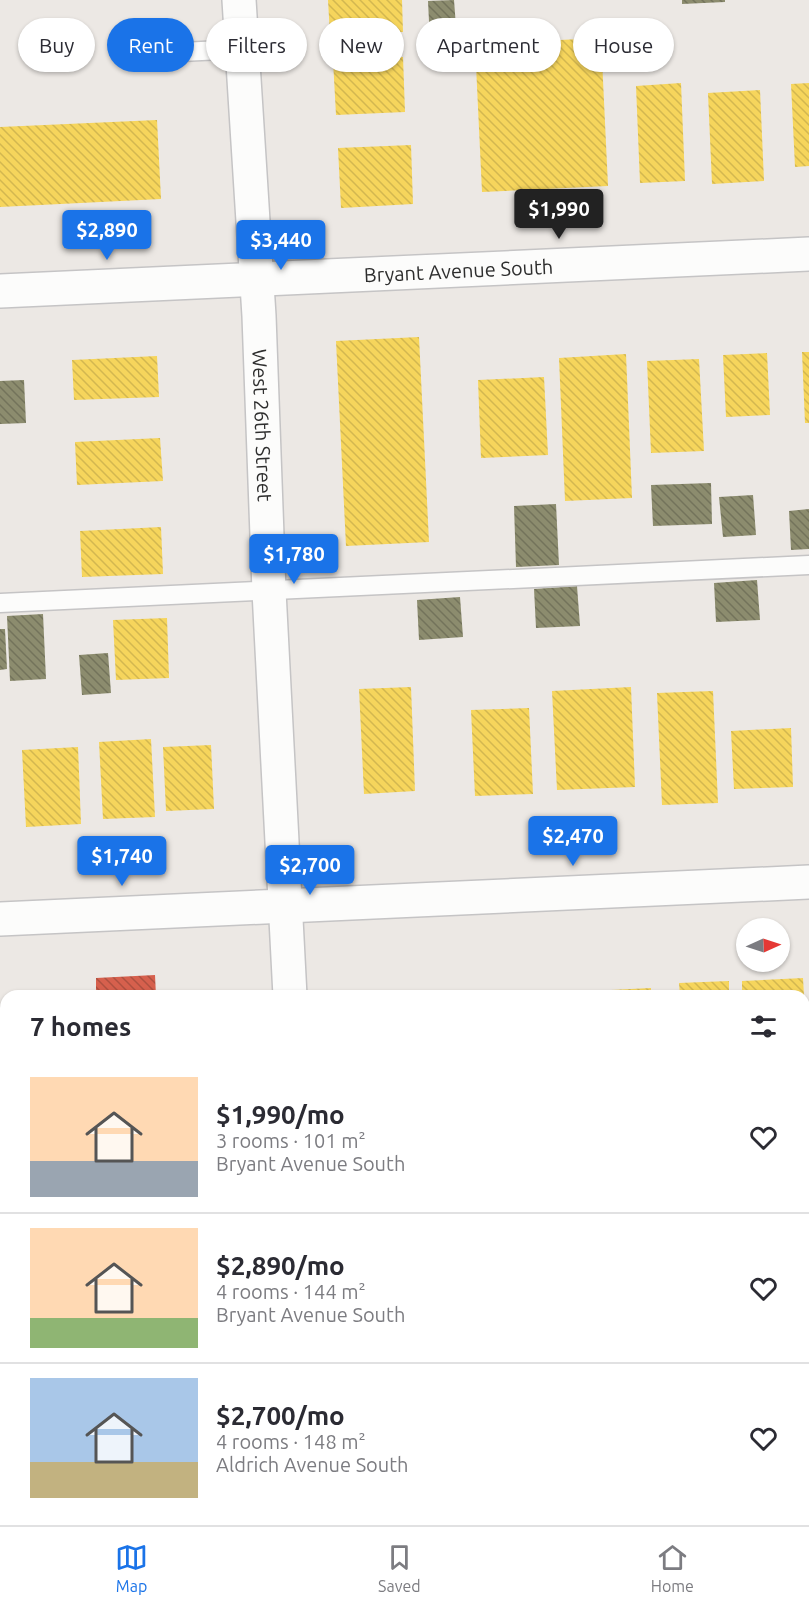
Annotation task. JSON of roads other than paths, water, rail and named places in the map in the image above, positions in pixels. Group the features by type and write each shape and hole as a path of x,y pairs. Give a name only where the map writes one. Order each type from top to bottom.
{"street":[{"name":"West 26th Street","path":"238,0 239,18"},
{"name":"West 26th Street","path":"243,72 256,280 290,990"},
{"name":"Bryant Avenue South","path":"0,291 809,254"},
{"path":"0,919 809,882"}],"lane":[{"path":"0,603 809,565"}]}
